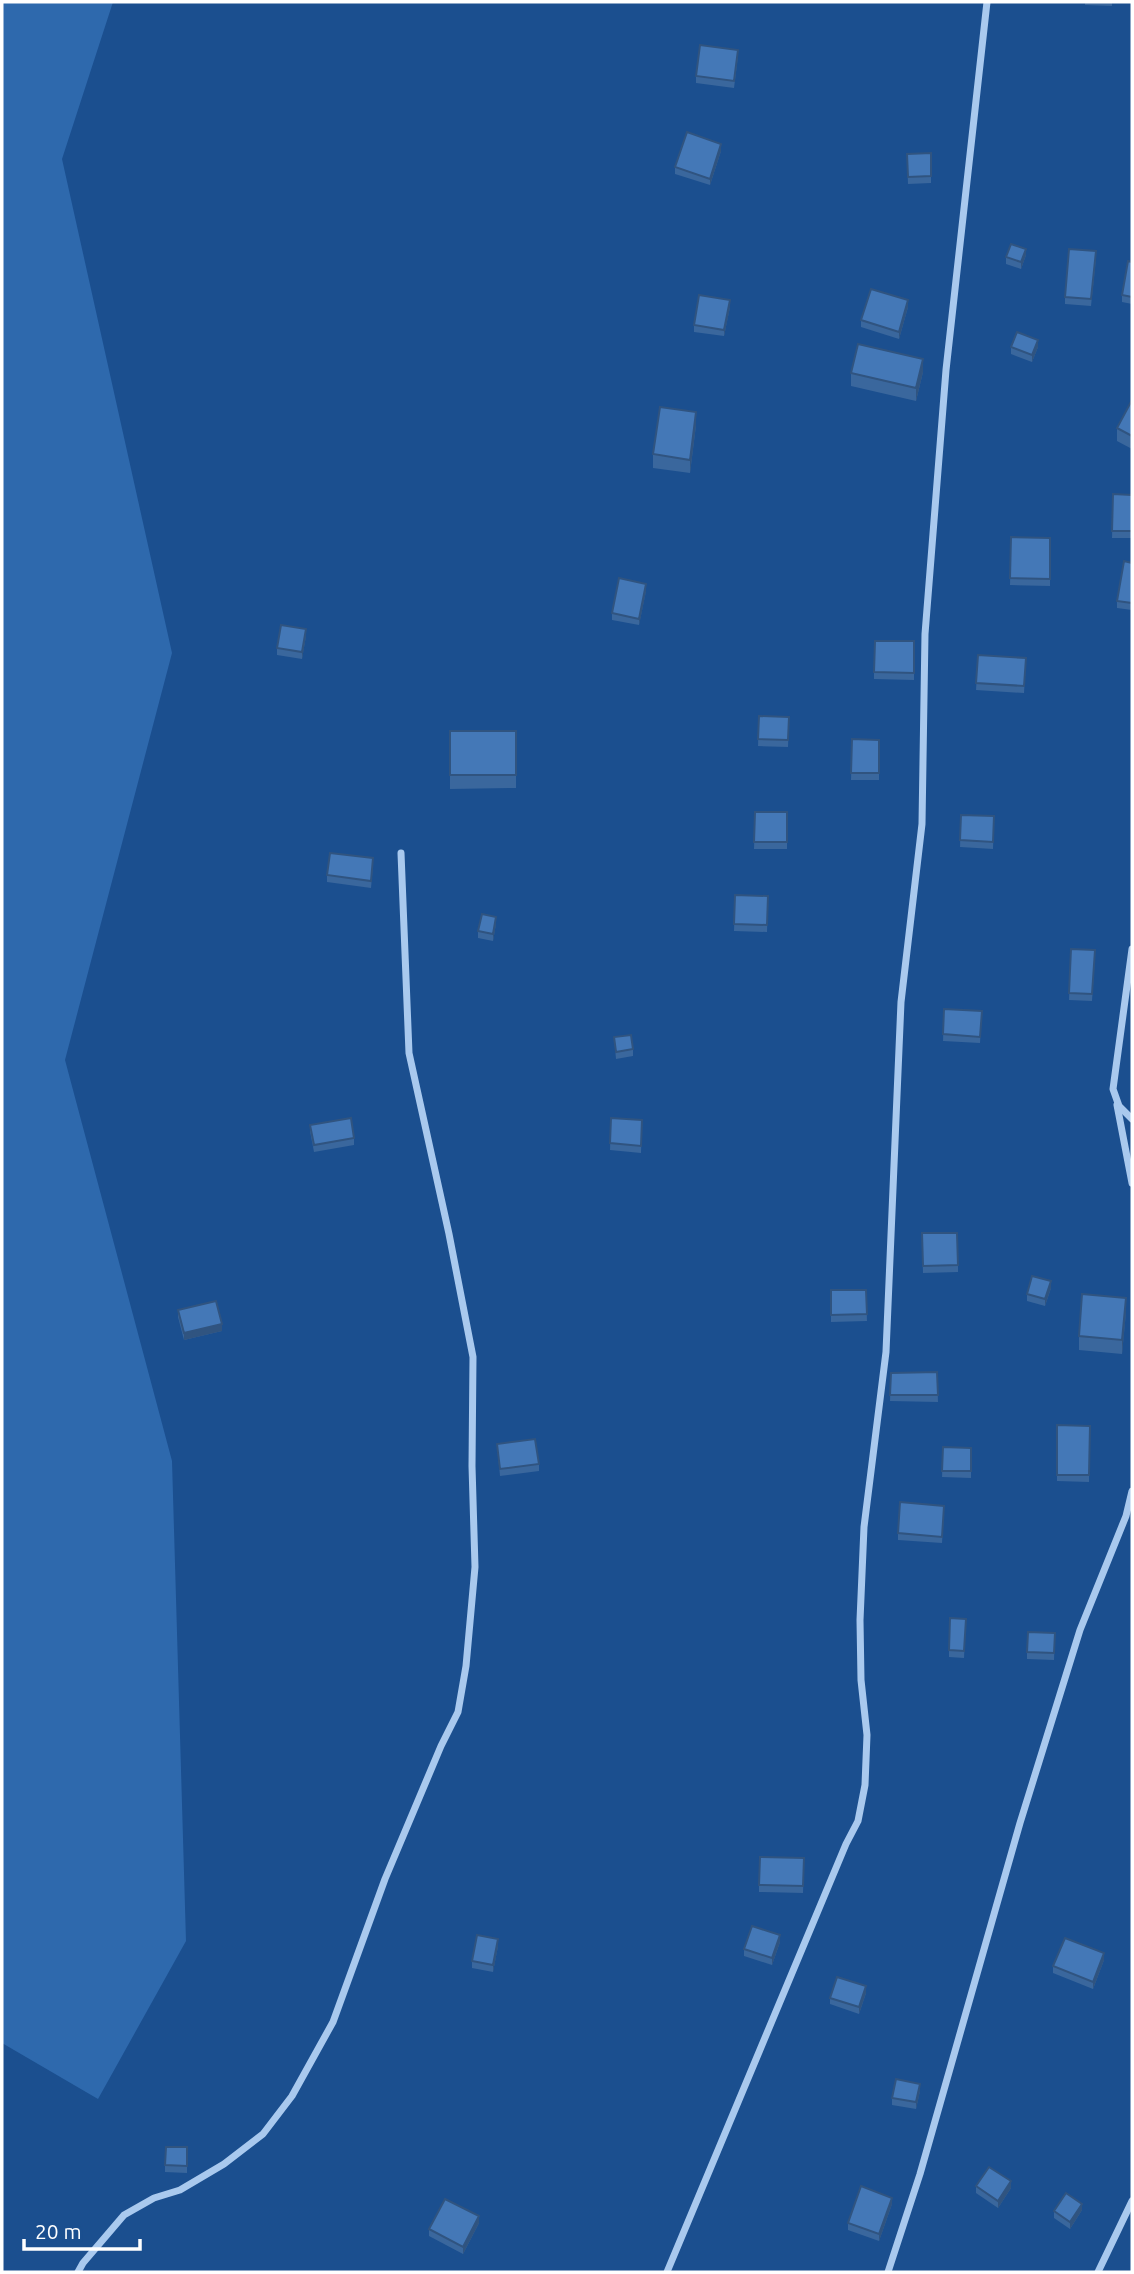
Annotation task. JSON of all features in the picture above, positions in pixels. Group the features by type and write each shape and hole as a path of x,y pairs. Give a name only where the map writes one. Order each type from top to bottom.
{"street":[{"path":"667,2272 858,1821 865,1785 867,1735 861,1680 860,1632 863,1527 886,1352 901,1002 922,824 925,634 943,398 986,2"},
{"path":"78,2272 124,2215 154,2198 180,2190 224,2164 263,2134 292,2096 333,2022 385,1879 458,1712 466,1666 475,1567 473,1357 409,1053 401,853"},
{"path":"1132,949 1113,1089 1132,1183"},
{"path":"1113,1089 1119,1106 1132,1119"},
{"path":"888,2272 920,2174 1020,1824 1080,1630 1126,1516 1132,1491"},
{"path":"1098,2272 1132,2201"}],"shaded area":[{"path":"2,2 113,2 62,159 172,653 65,1060 172,1461 186,1941 98,2099 2,2043"}],"building":[{"path":"700,45 738,50 734,81 696,76"},
{"path":"687,132 721,144 710,179 675,167"},
{"path":"931,153 931,176 908,177 907,154"},
{"path":"1011,244 1026,249 1021,262 1006,257"},
{"path":"1069,249 1096,251 1091,299 1065,297"},
{"path":"1128,261 1132,262 1132,297 1122,295"},
{"path":"871,289 908,300 899,332 861,320"},
{"path":"699,295 730,300 724,330 694,325"},
{"path":"1017,332 1038,340 1032,355 1011,347"},
{"path":"858,344 923,359 916,388 851,373"},
{"path":"1132,400 1132,436 1117,428"},
{"path":"660,407 696,412 690,460 653,454"},
{"path":"1113,494 1132,495 1132,531 1112,531"},
{"path":"1011,537 1050,538 1050,579 1010,578"},
{"path":"1124,561 1132,563 1132,603 1117,601"},
{"path":"619,578 646,584 639,619 612,613"},
{"path":"281,625 306,629 302,652 277,648"},
{"path":"875,641 914,641 914,673 874,672"},
{"path":"978,655 1026,658 1024,686 976,683"},
{"path":"759,716 789,717 788,740 758,739"},
{"path":"450,731 516,731 516,775 450,775"},
{"path":"852,739 879,740 879,773 851,773"},
{"path":"755,812 787,812 787,842 754,842"},
{"path":"961,815 994,816 993,842 960,840"},
{"path":"330,853 373,858 371,881 327,875"},
{"path":"735,895 768,896 767,925 734,924"},
{"path":"482,914 496,917 493,934 478,931"},
{"path":"1071,949 1095,950 1092,994 1069,993"},
{"path":"944,1009 982,1011 980,1037 943,1034"},
{"path":"631,1035 633,1049 616,1052 614,1037"},
{"path":"351,1118 354,1138 314,1145 310,1125"},
{"path":"611,1118 642,1120 641,1146 610,1143"},
{"path":"922,1233 957,1233 958,1265 923,1266"},
{"path":"1032,1276 1051,1281 1045,1299 1027,1294"},
{"path":"831,1290 866,1290 867,1314 831,1315"},
{"path":"1082,1294 1126,1298 1122,1340 1079,1336"},
{"path":"216,1301 222,1324 184,1333 178,1310"},
{"path":"937,1372 938,1395 890,1395 891,1373"},
{"path":"1057,1425 1090,1426 1089,1475 1057,1475"},
{"path":"535,1439 539,1464 500,1469 497,1444"},
{"path":"943,1447 971,1448 971,1471 942,1471"},
{"path":"900,1502 944,1506 942,1537 898,1533"},
{"path":"950,1618 966,1619 964,1651 949,1650"},
{"path":"1028,1632 1055,1633 1054,1653 1027,1652"},
{"path":"760,1857 804,1858 803,1886 759,1885"},
{"path":"752,1926 780,1935 772,1958 744,1949"},
{"path":"477,1935 498,1939 493,1965 472,1961"},
{"path":"1065,1938 1104,1953 1093,1982 1053,1966"},
{"path":"837,1977 866,1986 859,2007 830,1998"},
{"path":"896,2079 920,2084 916,2102 892,2098"},
{"path":"166,2147 187,2147 187,2166 165,2165"},
{"path":"989,2167 1011,2181 998,2201 976,2186"},
{"path":"861,2186 892,2198 879,2234 848,2223"},
{"path":"1066,2193 1082,2204 1070,2222 1054,2211"},
{"path":"445,2199 479,2216 463,2247 429,2229"}]}
